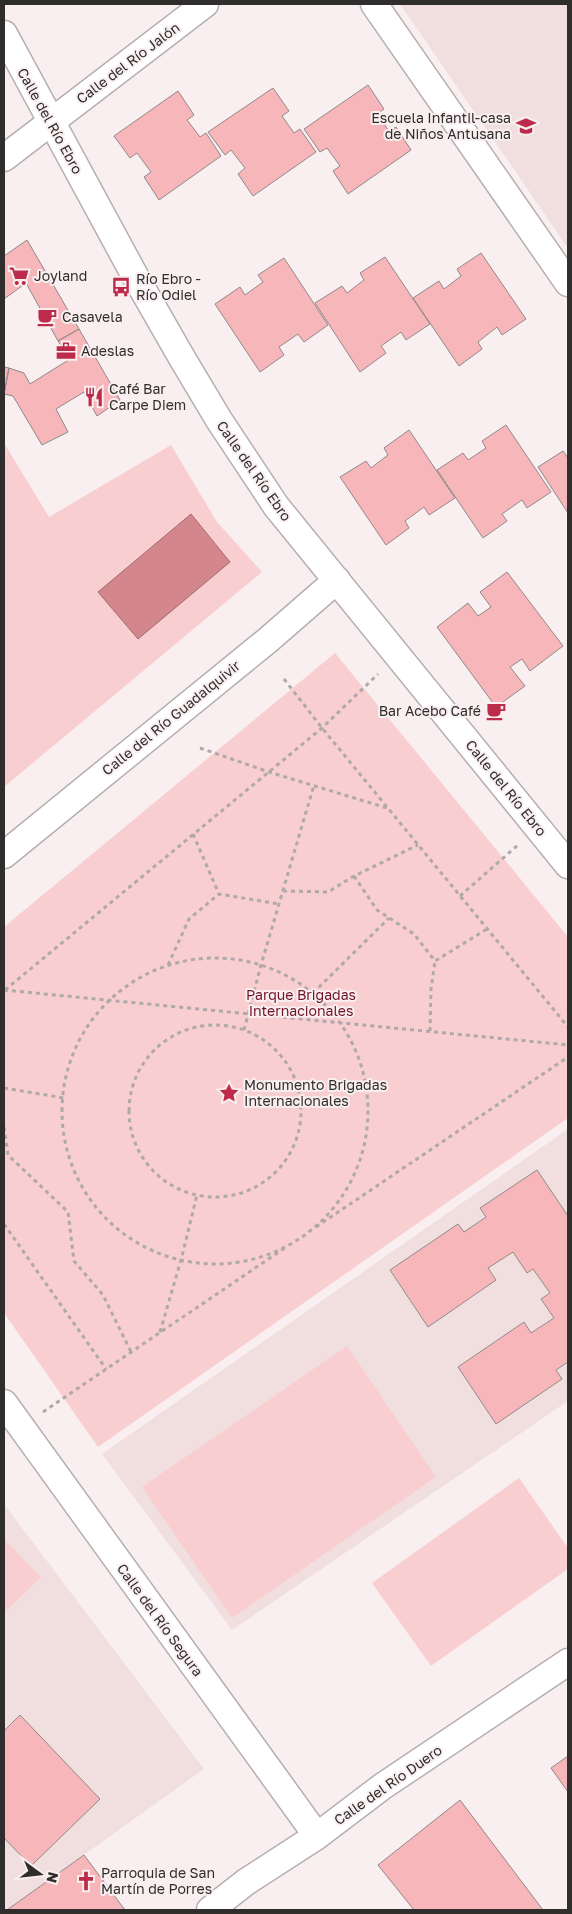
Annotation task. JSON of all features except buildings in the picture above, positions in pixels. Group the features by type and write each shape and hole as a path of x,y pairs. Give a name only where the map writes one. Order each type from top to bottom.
{"street":[{"name":"Calle del Río Jalón","path":"4,158 205,4"},
{"path":"374,4 568,283"},
{"name":"Calle del Río Ebro","path":"4,34 135,276 219,420 276,506 568,865"},
{"name":"Calle del Río Guadalquivir","path":"4,855 268,640 336,580"},
{"name":"Calle del Río Segura","path":"4,1403 317,1836"},
{"name":"Calle del Río Duero","path":"210,1910 246,1882 317,1836 384,1786 568,1662"}],"path":[{"path":"4,990 322,728 399,655"},
{"path":"284,679 322,728 568,1027"},
{"path":"200,748 269,772 388,808"},
{"path":"244,1030 261,965 314,786"},
{"path":"460,896 537,828"},
{"path":"194,834 219,894"},
{"path":"283,891 328,892 354,876 418,845"},
{"path":"354,876 376,910 414,934 434,961 430,1031"},
{"path":"168,965 189,919 219,894 279,904"},
{"path":"313,993 389,918"},
{"path":"434,961 487,929"},
{"path":"228,957 278,970 322,1000 355,1045 370,1110 360,1165 333,1211 295,1241 254,1261 201,1265 150,1251 106,1220 76,1178 62,1126 66,1072 88,1024 126,985 168,965 228,957"},
{"path":"4,990 568,1045"},
{"path":"222,1024 251,1032 276,1049 294,1073 302,1112 297,1142 281,1168 258,1187 237,1195 208,1198 197,1195 179,1190 154,1172 137,1149 129,1119 132,1089 144,1062 165,1041 192,1027 222,1024"},
{"path":"21,1427 568,1057"},
{"path":"4,1088 64,1098"},
{"path":"4,1127 8,1155 68,1212 74,1262 103,1295 131,1352"},
{"path":"160,1333 197,1195"},
{"path":"4,1224 106,1369"}],"shaded area":[{"name":"Escuela Infantil-casa de Niños Antusana","path":"400,4 568,4 568,248"},
{"path":"191,514 230,562 138,639 98,592"},
{"path":"568,1129 568,1401 232,1630 102,1454"},
{"path":"4,1504 204,1769 7,1910 4,1910"}],"green space":[{"path":"4,443 49,517 171,445 217,522 262,572 4,787"},
{"name":"Parque Brigadas Internacionales","path":"335,653 568,937 568,1118 98,1447 4,1313 4,927"},
{"path":"347,1346 436,1477 232,1618 142,1487"},
{"path":"519,1478 568,1548 568,1569 431,1666 372,1583"},
{"path":"4,1539 41,1577 4,1613"}],"place":[{"name":"Escuela Infantil-casa de Niños Antusana","path":"526,126"},
{"name":"Joyland","path":"19,276"},
{"name":"Río Ebro - Río Odiel","path":"121,287"},
{"name":"Casavela","path":"47,317"},
{"name":"Adeslas","path":"66,351"},
{"name":"Café Bar Carpe Diem","path":"94,397"},
{"name":"Bar Acebo Café","path":"496,711"},
{"name":"Monumento Brigadas Internacionales","path":"229,1093"},
{"name":"Parroquia de San Martín de Porres","path":"86,1881"}]}
